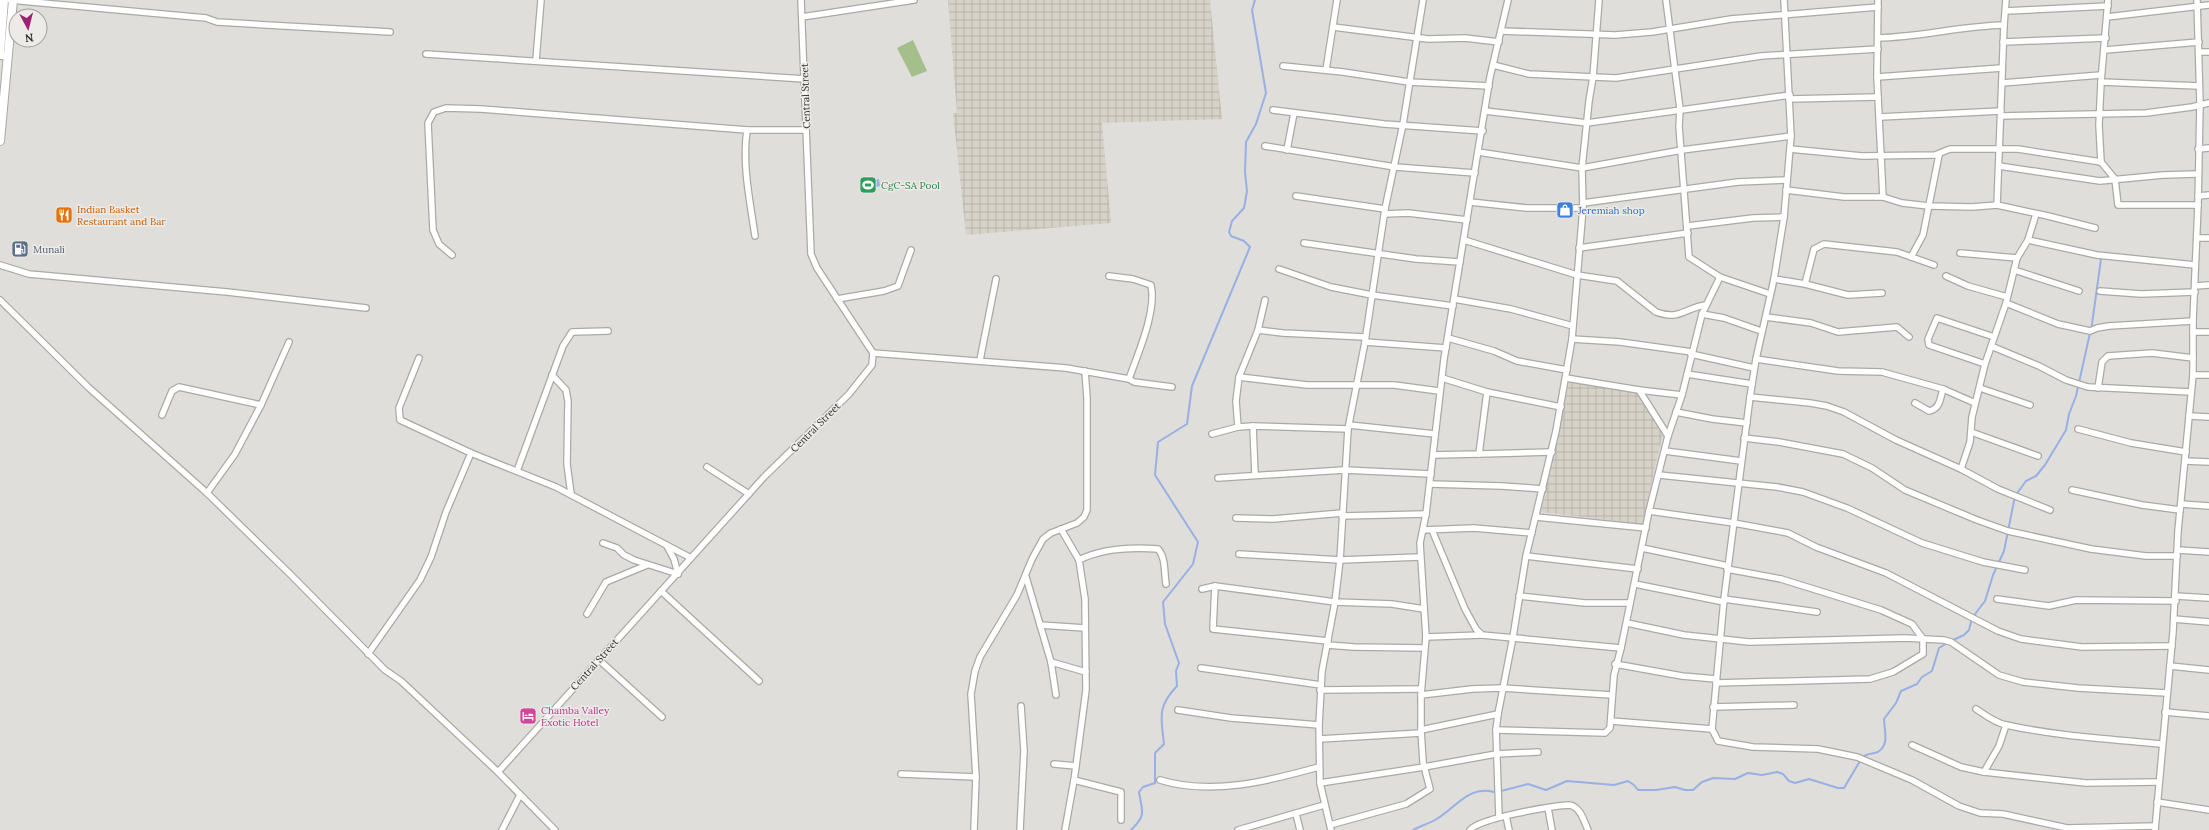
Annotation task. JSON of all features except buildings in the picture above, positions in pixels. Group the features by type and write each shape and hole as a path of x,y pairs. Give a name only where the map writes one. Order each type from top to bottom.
{"main road":[{"path":"0,52 4,0"},
{"path":"0,141 4,57 12,0"}],"street":[{"path":"12,0 206,18 217,22 390,32"},
{"path":"536,60 542,0"},
{"name":"Central Street","path":"498,772 598,659 660,591 678,574 749,494 849,394 872,365 873,353 817,268 812,254 801,0"},
{"path":"802,17 914,0"},
{"path":"1326,70 1337,0"},
{"path":"1423,0 1403,124 1385,212 1365,340 1348,427 1344,470 1340,560 1335,602 1327,643 1321,688 1319,725 1320,783 1330,827 1406,804 1430,789 1424,768 1421,732 1420,695 1426,637 1420,557 1430,484 1439,391 1478,152 1483,131 1489,86 1508,0"},
{"path":"1499,817 1496,754 1498,714 1513,637 1526,556 1552,452 1572,339 1583,206 1582,168 1593,77 1599,0"},
{"path":"1666,0 1680,109 1679,126 1690,259 1720,277 1770,294"},
{"path":"1784,0 1788,54 1791,136 1784,217 1774,280 1766,317 1761,331 1754,368 1744,438 1724,601 1712,729 1718,741 1736,746 1818,749 1857,757 1912,780 1959,806 1980,813 2003,814 2067,828 2155,828 2161,744 2172,646 2181,507 2193,375 2193,321 2197,238 2200,104 2197,3"},
{"path":"1878,0 1877,77 1883,197"},
{"path":"1997,206 2006,0"},
{"path":"2006,11 2108,3 2099,114 2101,162 2115,179 2118,205 2198,205"},
{"path":"2107,17 2197,3 2209,5"},
{"path":"1501,31 1615,35 1785,14 1878,7"},
{"path":"1878,38 1927,35 1978,26 2004,25"},
{"path":"1333,27 1450,40 1465,38 1499,42"},
{"path":"2003,42 2106,38"},
{"path":"2105,50 2199,42"},
{"path":"1493,65 1529,74 1616,78 1761,56 1878,49"},
{"path":"2199,52 2209,52"},
{"path":"426,54 536,60 805,79"},
{"path":"1284,66 1326,70 1409,82 1489,86"},
{"path":"1877,77 2002,68"},
{"path":"2002,83 2102,75"},
{"path":"2101,82 2199,86"},
{"path":"1485,111 1587,123 1680,109 1790,97 1878,97"},
{"path":"1880,117 2146,113 2192,107 2209,103"},
{"path":"452,255 439,244 433,230 428,122 434,112 446,108 481,109 747,130 806,130"},
{"path":"1273,110 1384,124 1403,124 1483,131"},
{"path":"1287,150 1294,112"},
{"path":"747,130 745,153 750,205 755,236"},
{"path":"1478,152 1582,168 1682,150 1791,136"},
{"path":"1265,146 1394,167 1475,173"},
{"path":"2198,149 2209,148"},
{"path":"1790,149 1845,156 1939,154 1950,149 2000,149 2036,152 2101,162"},
{"path":"1911,257 1923,235 1939,154"},
{"path":"1999,166 2100,181 2198,174"},
{"path":"1470,202 1527,208 1583,206 1684,189 1738,182 1787,180"},
{"path":"1786,190 1844,197 1883,197 1902,203 1929,206 1997,206 2095,228"},
{"path":"2198,196 2209,195"},
{"path":"1296,196 1385,212 1408,213 1467,220"},
{"path":"1961,469 1971,432 1975,403 1985,364 2007,300 2017,258 2028,240 2036,214"},
{"path":"1688,226 1753,218 1784,217"},
{"path":"1579,248 1688,233"},
{"path":"2197,238 2209,238"},
{"path":"1464,240 1577,276 1622,283 1656,312 1661,314 1683,314 1699,306 1706,305"},
{"path":"2028,240 2097,255 2195,265"},
{"path":"1304,243 1378,254 1460,262"},
{"path":"1805,284 1814,249 1824,244 1897,252 1934,265"},
{"path":"837,299 884,291 898,286 910,250"},
{"path":"1960,253 2017,258"},
{"path":"0,264 29,274 227,292 366,308"},
{"path":"1279,269 1316,283 1372,295 1453,306"},
{"path":"2014,270 2078,292"},
{"path":"1109,276 1143,281 1150,285 1152,292 1146,328 1129,379"},
{"path":"1946,276 1968,286 2007,300 2058,324 2090,331 2109,326 2193,321"},
{"path":"1496,730 1605,733 1610,728 1615,664 1621,648 1649,511 1668,436 1682,395 1702,314 1720,277"},
{"path":"980,360 996,279"},
{"path":"1774,280 1805,284 1848,295 1882,293"},
{"path":"2100,291 2141,294 2195,289 2209,285"},
{"path":"1454,299 1510,309 1573,326"},
{"path":"0,300 88,387 207,493 291,575 368,654 385,670 401,681 498,772 555,830"},
{"path":"1238,427 1236,401 1239,377 1258,330 1265,300"},
{"path":"1702,314 1724,318 1761,331"},
{"path":"1766,317 1811,323 1838,332 1897,327 1909,337"},
{"path":"1985,364 1940,350 1929,345 1928,339 1937,318 1994,337"},
{"path":"1258,330 1446,348"},
{"path":"517,471 563,346 572,332 608,331"},
{"path":"2193,332 2209,332"},
{"path":"1448,338 1494,351 1517,361 1567,370"},
{"path":"1572,339 1620,342 1692,353 1754,368"},
{"path":"207,493 235,454 261,405 289,342"},
{"path":"1991,346 2039,366 2066,380 2098,388 2191,392"},
{"path":"873,353 980,360 1084,371 1109,377 1129,379 1134,382 1172,387"},
{"path":"2098,388 2102,362 2108,356 2152,353 2193,358"},
{"path":"418,358 399,408 400,420 471,453 571,494 666,546 692,558"},
{"path":"1756,359 1838,371 1882,372 1943,389 1975,403"},
{"path":"974,830 976,777 971,694 975,671 980,657 1007,614 1026,577 1032,559 1043,539 1050,533 1077,523 1084,517 1087,510 1087,419 1084,371"},
{"path":"1687,374 1752,384"},
{"path":"2193,375 2209,374"},
{"path":"552,375 566,390 568,401 567,464 571,494"},
{"path":"1239,377 1307,385 1394,385 1439,391"},
{"path":"1442,378 1487,392 1561,407"},
{"path":"1566,378 1639,390 1682,395"},
{"path":"162,415 172,391 179,387 261,405"},
{"path":"1980,388 2030,406"},
{"path":"1915,403 1929,411 1934,410 1937,408 1943,389"},
{"path":"1639,390 1668,436"},
{"path":"1479,454 1487,392"},
{"path":"1750,397 1827,406 1844,412 1896,440 1961,469 1998,489 2050,510"},
{"path":"1676,412 1712,419 1747,422"},
{"path":"2189,416 2209,417"},
{"path":"1253,426 1255,475"},
{"path":"1212,434 1238,427 1253,426 1348,427 1435,434"},
{"path":"2078,429 2131,443 2186,452"},
{"path":"1971,432 2038,456"},
{"path":"1744,438 1779,442 1843,454 1872,468 1906,490 1976,520 2008,531 2091,549 2146,556 2209,552"},
{"path":"1665,451 1741,460"},
{"path":"1432,455 1552,452"},
{"path":"368,654 422,574 431,557 446,512 471,453"},
{"path":"2185,461 2209,462"},
{"path":"707,467 749,494"},
{"path":"1218,478 1344,470 1431,474"},
{"path":"1659,475 1803,492 1847,508 1922,543 1983,562 2025,570"},
{"path":"1430,484 1543,489"},
{"path":"2072,490 2142,505 2181,507 2209,506"},
{"path":"1649,511 1734,523 1788,533 1816,547 1886,573 2009,636 2042,643 2082,646 2172,646"},
{"path":"1236,518 1273,519 1342,514 1426,514"},
{"path":"1536,517 1646,528"},
{"path":"1423,530 1474,528 1532,534"},
{"path":"1062,529 1079,560 1086,599 1085,709 1065,830"},
{"path":"1432,530 1465,609 1476,629 1482,635"},
{"path":"603,543 617,548 624,555 648,565 678,574"},
{"path":"666,546 674,559 678,574"},
{"path":"1615,664 1716,681 1876,677 1894,672 1924,654 1923,639 1912,624 1881,610 1804,588 1781,579 1642,548"},
{"path":"1079,560 1097,554 1123,549 1158,549 1162,553 1164,560 1166,584"},
{"path":"1239,554 1340,560 1420,557"},
{"path":"1526,556 1638,569"},
{"path":"587,614 606,582 648,565"},
{"path":"1026,577 1051,662 1056,695"},
{"path":"1635,584 1724,601 1817,612"},
{"path":"1202,589 1215,586 1335,602 1392,604 1424,609"},
{"path":"1215,586 1213,629 1354,647 1424,648"},
{"path":"660,591 759,681"},
{"path":"1519,596 1585,603 1630,603"},
{"path":"1997,599 2049,606 2076,600 2209,598"},
{"path":"2174,619 2209,622"},
{"path":"1626,623 1684,635 1720,640 1790,643 1851,639 1923,639 1952,642 1999,676 2023,682 2085,689 2167,694"},
{"path":"1040,625 1085,628"},
{"path":"1426,637 1482,635 1621,648"},
{"path":"598,659 662,717"},
{"path":"1051,662 1086,672"},
{"path":"2170,666 2209,670"},
{"path":"1202,668 1321,688 1421,689"},
{"path":"380,675 385,670"},
{"path":"1420,695 1472,689 1502,688 1612,695"},
{"path":"1713,706 1794,705"},
{"path":"1020,830 1024,751 1021,706"},
{"path":"1976,709 1991,719 2006,726 2060,734 2161,744"},
{"path":"1178,710 1231,718 1319,725"},
{"path":"2165,712 2209,716"},
{"path":"1320,739 1421,732 1498,714"},
{"path":"1611,721 1712,729"},
{"path":"1984,772 1999,746 2006,726"},
{"path":"1912,745 1961,767 1984,772 2086,783 2158,782"},
{"path":"1320,783 1424,768 1496,754 1538,752"},
{"path":"1054,764 1076,766"},
{"path":"1160,780 1202,786 1247,785 1319,767"},
{"path":"901,774 976,777"},
{"path":"1074,780 1121,792 1121,820"},
{"path":"502,830 520,795"},
{"path":"2157,802 2209,810"},
{"path":"1238,830 1324,805"},
{"path":"1470,830 1475,826 1499,817 1548,808 1573,806 1579,811 1588,830"},
{"path":"1548,808 1552,830"},
{"path":"1296,814 1300,830"},
{"path":"1506,816 1509,830"}],"shaded area":[{"path":"948,0 1210,0 1222,119 1102,123 1111,223 966,235 953,113 957,113"},
{"path":"1569,382 1635,391 1663,433 1642,524 1541,512"}],"green space":[{"path":"913,40 927,71 912,77 897,48"}],"water":[{"path":"879,179 880,186 862,191 861,184"}],"waterway":[{"path":"1131,830 1136,825 1142,812 1139,792 1143,787 1155,783 1155,753 1164,744 1162,726 1163,706 1177,686 1176,671 1179,663 1165,624 1163,602 1193,564 1198,542 1155,475 1158,442 1187,424 1192,386 1250,247 1244,241 1231,236 1229,232 1232,221 1244,208 1247,191 1245,172 1246,142 1256,124 1266,93 1252,10 1255,0"},
{"path":"1951,641 1964,635 1969,630 1972,618 1985,601 1993,575 2004,551 2015,496 2026,481 2036,476 2045,465 2066,430 2069,414 2076,396 2092,324 2101,259"},
{"path":"1863,757 1868,754 1878,752 1882,749 1885,741 1884,719 1896,703 1901,691 1917,684 1922,677 1932,671 1939,648 1947,643"},
{"path":"1501,791 1528,784 1546,790 1567,781 1614,785 1628,781 1638,790 1656,790 1675,787 1685,790 1693,790 1702,782 1713,778 1735,779 1748,773 1762,775 1777,772 1783,774 1789,781 1795,783 1809,779 1838,788 1844,788 1860,761"},
{"path":"1413,830 1435,820 1469,795 1485,791 1494,792"}],"place":[{"name":"CgC-SA Pool","path":"868,185"},
{"name":"Jeremiah shop","path":"1565,210"},
{"name":"Indian Basket Restaurant and Bar","path":"64,215"},
{"name":"Munali","path":"20,249"},
{"name":"Chamba Valley Exotic Hotel","path":"528,716"}]}
